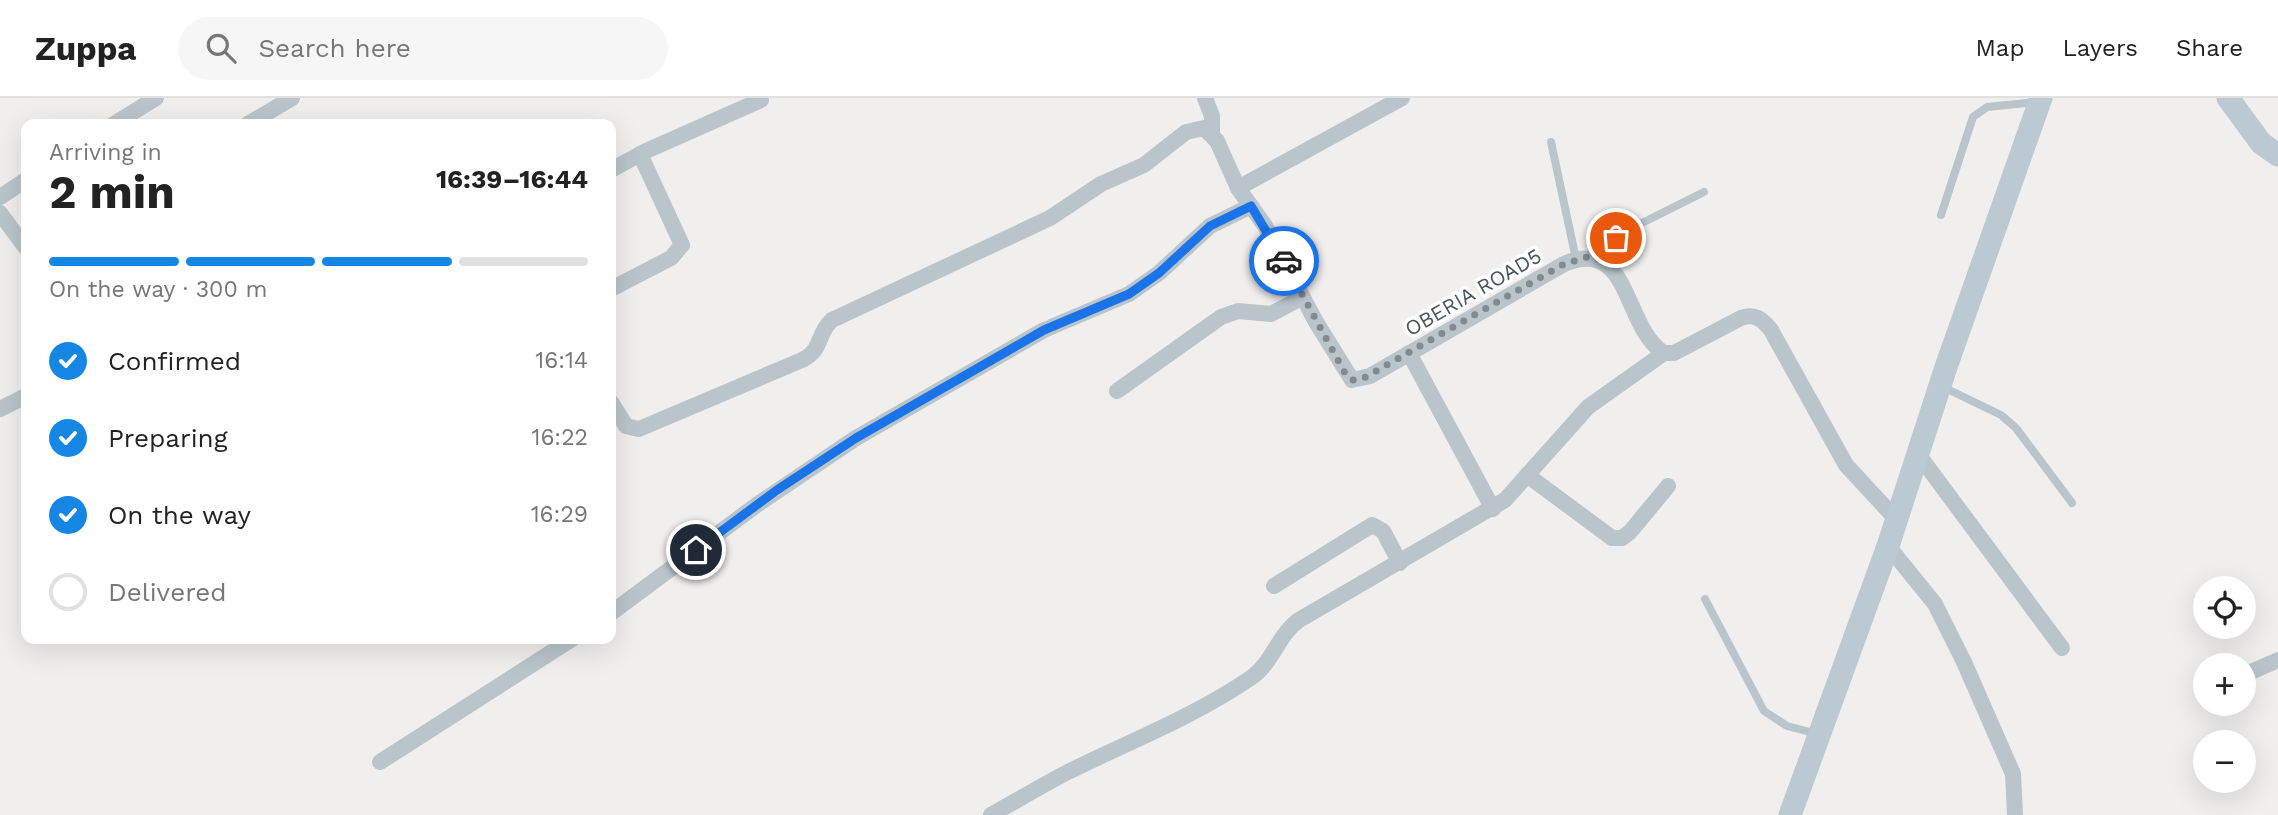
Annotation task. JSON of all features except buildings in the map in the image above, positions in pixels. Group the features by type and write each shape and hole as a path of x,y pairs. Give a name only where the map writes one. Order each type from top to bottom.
{"street":[{"path":"122,119 156,98"},
{"path":"256,119 292,98"},
{"path":"1117,391 1221,317 1238,312 1271,314 1303,297 1238,188 1212,133 1212,116 1205,98"},
{"path":"1238,188 1402,98"},
{"path":"2228,98 2261,144 2278,155"},
{"path":"616,167 761,100"},
{"path":"1790,815 1888,546 2040,100"},
{"path":"616,410 626,426 639,429 802,360 816,351 822,332 832,320 1050,218 1101,184 1144,165 1186,132 1204,128 1212,133"},
{"path":"616,286 671,258 682,245 640,154"},
{"path":"0,197 21,183"},
{"path":"616,609 758,504 856,438 1044,330 1129,294 1159,273 1210,226 1251,206"},
{"path":"0,213 21,241"},
{"name":"OBERIA ROAD5","path":"1303,297 1352,380 1370,376 1576,259 1598,259"},
{"path":"1598,259 1615,274 1649,339 1664,354"},
{"path":"991,815 1262,670 1289,627 1493,509 1588,407 1664,354 1674,353 1749,315 1760,318 1771,330 1846,465 1896,519"},
{"path":"1409,354 1493,509"},
{"path":"0,408 21,398"},
{"path":"1918,454 2062,648"},
{"path":"1527,475 1612,538 1622,538 1630,532 1668,486"},
{"path":"1274,586 1372,526 1383,531 1400,563"},
{"path":"1888,546 1923,586 1959,653 2013,774 2015,815"},
{"path":"380,762 564,644"},
{"path":"2256,670 2278,660"}],"lane":[{"path":"1941,215 1973,117 1987,107 2040,100"},
{"path":"1551,142 1576,259"},
{"path":"1598,259 1628,230 1704,192"},
{"path":"1941,385 2001,415 2017,428 2072,503"},
{"path":"1705,599 1763,711 1787,726 1818,734"}],"way so far":[{"path":"1284,261 1345,373 1352,380 1370,376 1564,264 1587,257 1598,259 1616,238"}],"route":[{"path":"696,550 796,477 887,419 1044,330 1129,294 1145,284 1221,219 1251,206 1284,261"}]}
